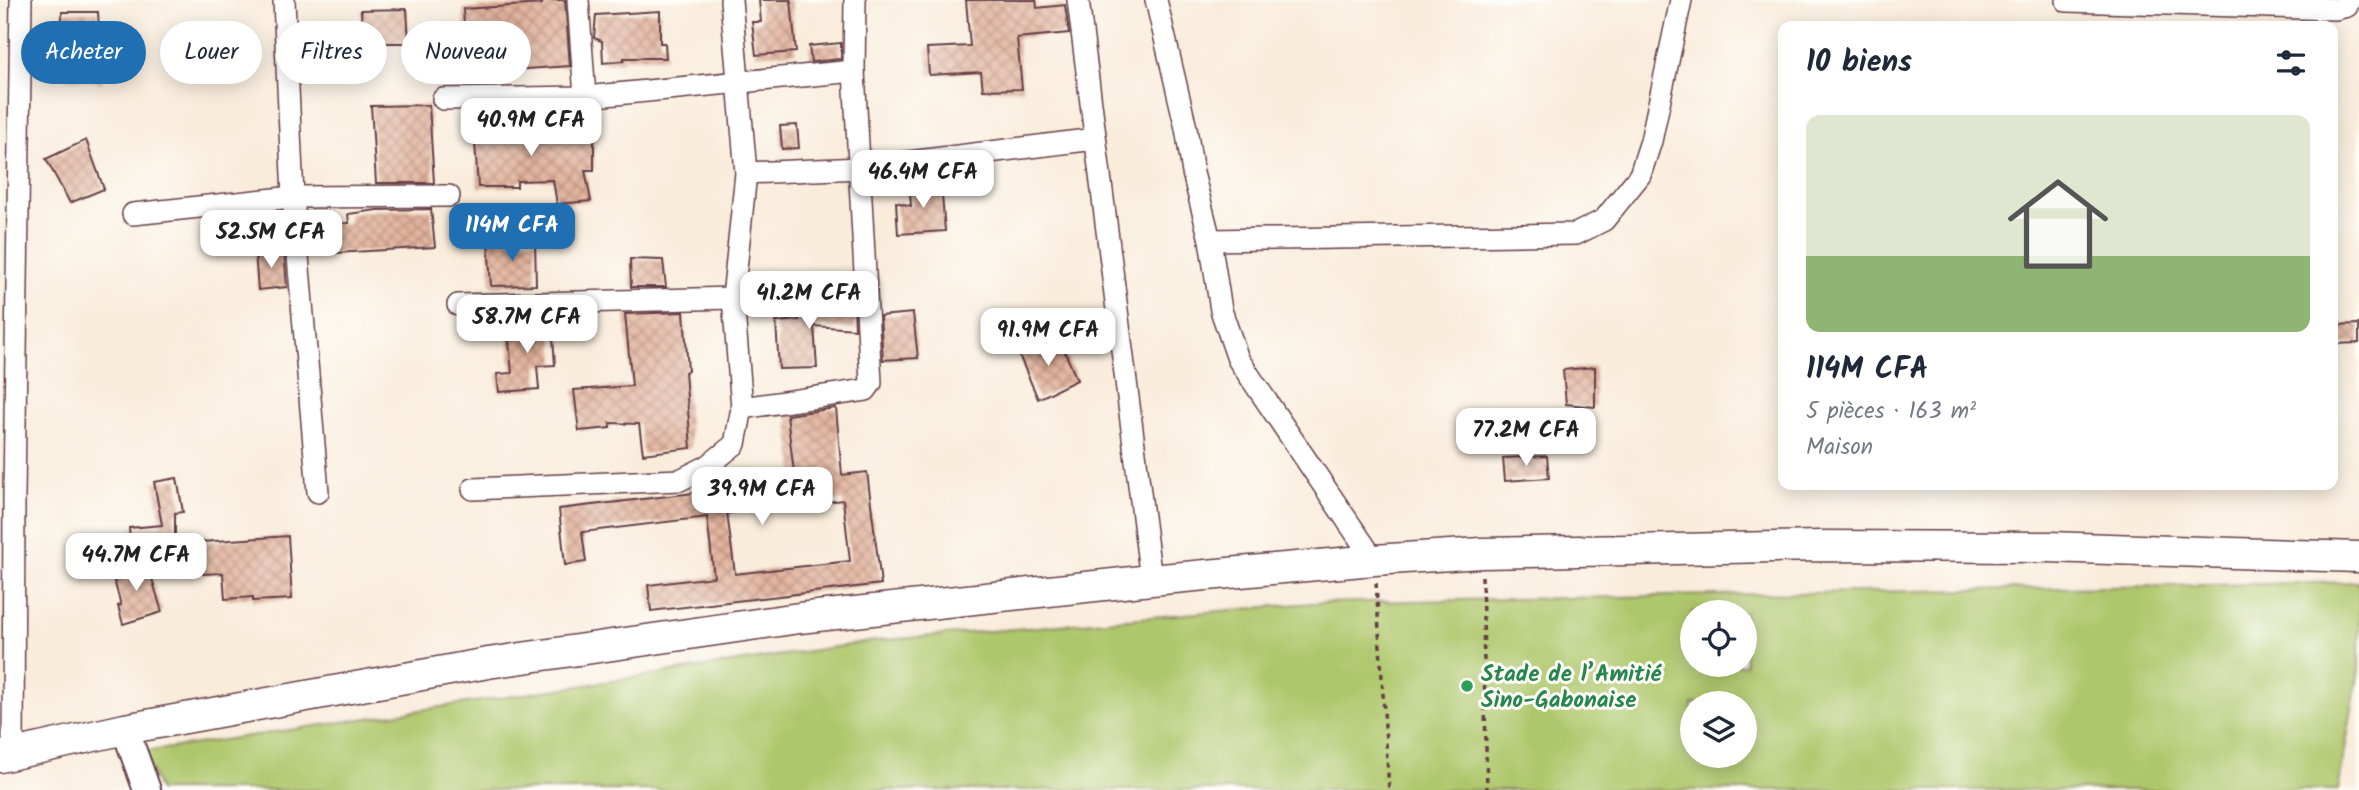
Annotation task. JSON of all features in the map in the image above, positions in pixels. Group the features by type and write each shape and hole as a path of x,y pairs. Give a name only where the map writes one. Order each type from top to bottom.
{"main road":[{"path":"7,756 125,729 488,663 799,618 1151,580 1374,560 1481,553 1822,546 2035,547 2359,557"}],"street":[{"path":"7,756 10,166 21,0"},
{"path":"285,0 293,197 318,492"},
{"path":"578,0 584,97"},
{"path":"473,489 680,480 708,466 735,444 742,408 733,298 746,173 731,0"},
{"path":"742,408 866,390 871,383 854,71 855,0"},
{"path":"1078,0 1151,580"},
{"path":"1156,0 1210,240 1221,310 1238,359 1374,560"},
{"path":"1210,240 1576,234 1604,220 1640,175 1651,141 1681,0"},
{"path":"2067,1 2335,9 2347,6 2349,0"},
{"path":"443,99 584,97 854,71"},
{"path":"746,173 860,168 1095,139"},
{"path":"133,214 293,197 449,196"},
{"path":"458,305 733,298"},
{"path":"125,729 147,790"}],"path":[{"path":"1481,553 1487,790"},
{"path":"1374,560 1389,790"}],"green space":[{"name":"Stade de l’Amitié Sino-Gabonaise","path":"2359,582 2359,669 2338,790 159,790 144,752 875,641 1312,603"}],"building":[{"path":"542,0 565,0 570,66 531,69 531,21 464,21 463,9 542,4"},
{"path":"759,0 791,0 796,52 756,55 752,22 761,22"},
{"path":"966,0 1036,0 1037,8 1065,5 1069,33 1017,38 1022,89 983,90 981,72 929,75 927,48 970,46"},
{"path":"407,9 408,21 401,21 401,43 387,43 387,21 362,21 361,10"},
{"path":"660,11 660,43 665,43 666,58 624,58 624,61 603,63 602,41 594,38 596,15"},
{"path":"62,12 98,12 99,21 62,21"},
{"path":"841,43 841,59 811,62 809,46"},
{"path":"429,105 434,183 376,183 371,106"},
{"path":"512,111 514,139 594,136 594,170 585,170 591,201 557,204 553,180 517,181 517,187 478,187 473,112"},
{"path":"797,125 799,148 782,149 780,126"},
{"path":"86,140 104,189 70,203 46,159"},
{"path":"940,171 945,231 898,234 896,202 911,206 910,193 927,193 929,173"},
{"path":"431,209 435,247 319,254 314,224 349,223 348,214 377,210"},
{"path":"488,240 535,241 536,285 491,286"},
{"path":"284,250 287,287 258,290 255,252"},
{"path":"630,259 663,260 666,287 631,287"},
{"path":"800,286 811,286 813,307 854,304 855,329 814,326 817,368 779,369 776,322 799,320"},
{"path":"684,312 691,448 643,454 639,424 610,423 610,428 579,431 574,390 632,386 625,314"},
{"path":"913,313 918,358 883,360 880,316"},
{"path":"531,319 532,325 552,323 555,365 537,366 539,389 499,392 497,374 512,373 507,321"},
{"path":"2359,324 2359,343 2338,344 2338,325"},
{"path":"1058,336 1077,380 1038,399 1019,355"},
{"path":"1595,367 1595,407 1566,404 1563,370"},
{"path":"836,408 842,475 867,472 881,584 651,611 648,585 714,577 707,517 582,532 586,562 565,565 559,509 795,481 787,415","holes":["843,500 850,561 735,574 727,513"]},
{"path":"1547,456 1549,478 1505,481 1503,458"},
{"path":"177,478 183,512 175,513 175,552 167,553 164,539 130,541 129,528 162,525 154,482"},
{"path":"288,536 292,599 225,599 223,573 203,574 201,542"},
{"path":"147,562 162,612 123,624 112,573"}],"place":[{"name":"Stade de l’Amitié Sino-Gabonaise","path":"1467,686"}]}
